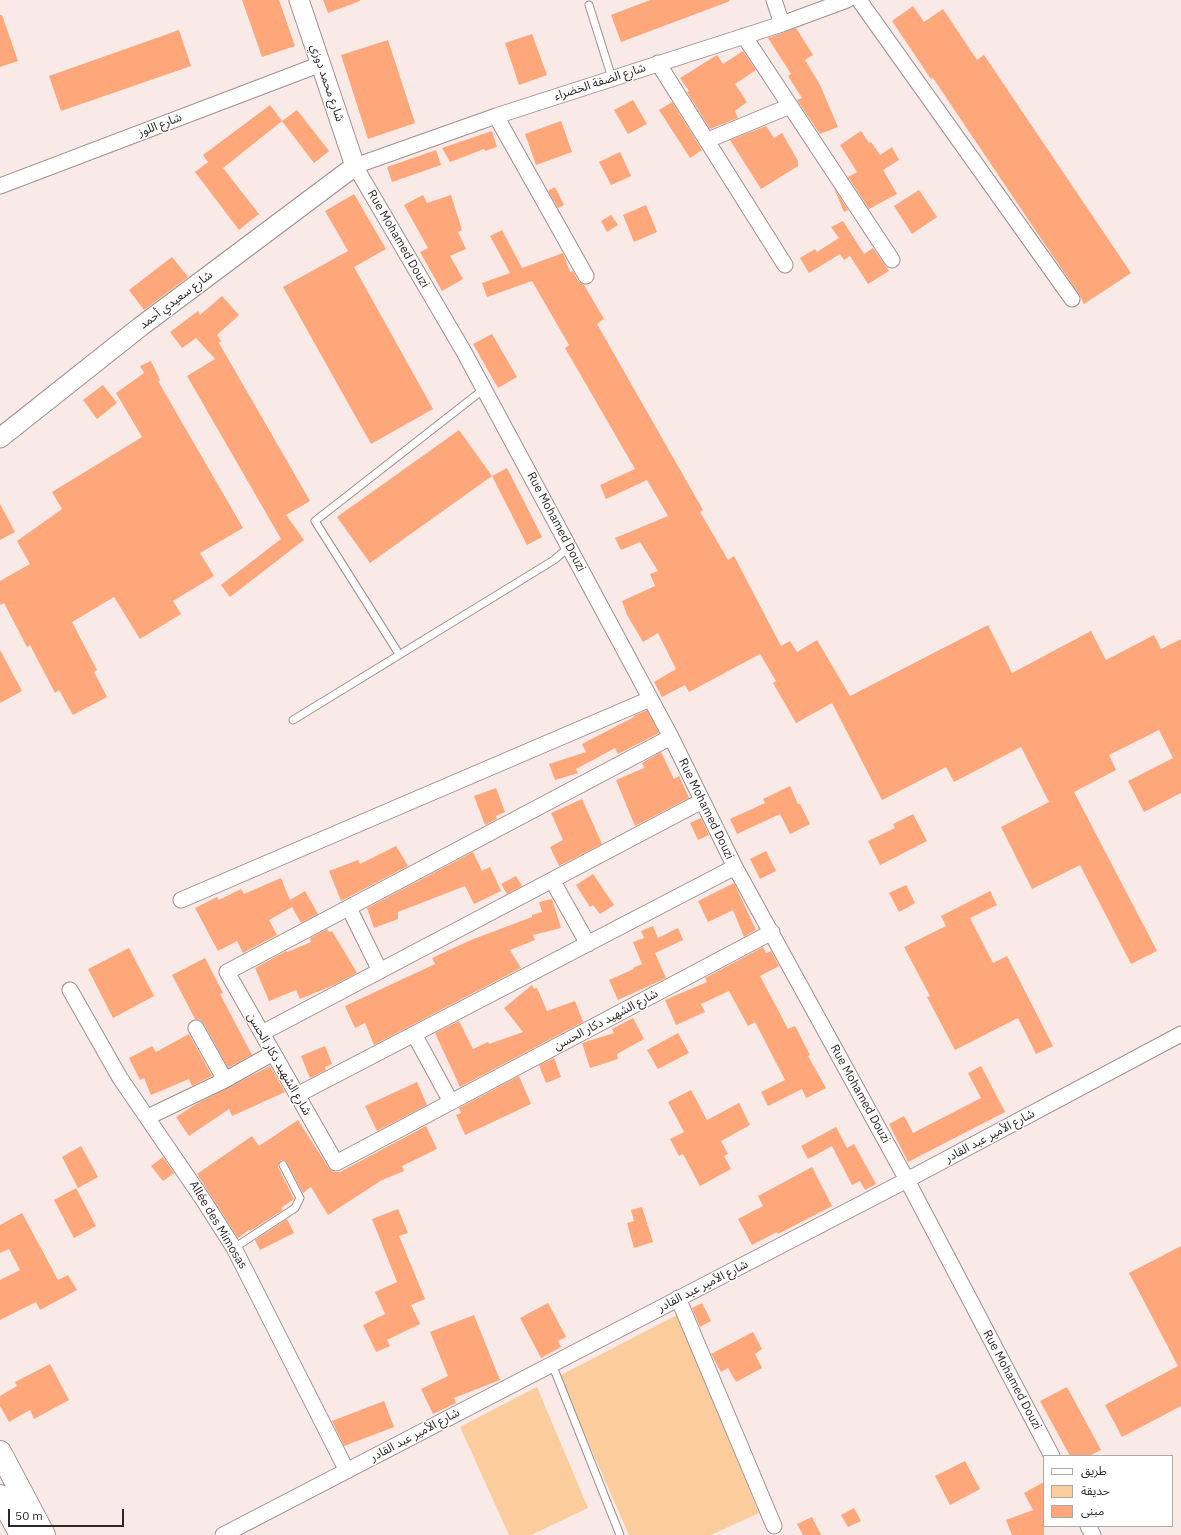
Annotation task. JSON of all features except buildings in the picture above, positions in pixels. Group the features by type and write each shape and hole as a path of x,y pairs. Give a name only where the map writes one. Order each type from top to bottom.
{"main road":[{"path":"0,1452 44,1535"},
{"path":"0,1496 21,1535"}],"street":[{"name":"شارع محمد دوزي","path":"299,0 355,166"},
{"path":"774,0 782,24"},
{"name":"شارع الضفة الخضراء","path":"355,166 496,116 782,24 847,0"},
{"path":"859,0 1072,300"},
{"path":"744,36 892,260"},
{"path":"658,63 708,140 785,265"},
{"name":"شارع اللوز","path":"0,186 321,64"},
{"path":"708,140 790,106"},
{"path":"496,116 586,276"},
{"name":"Rue Mohamed Douzi","path":"355,166 464,352 484,389 671,737 735,867 907,1180 1051,1455"},
{"name":"شارع سعيدي أحمد","path":"0,438 140,327 355,166"},
{"path":"181,900 650,699"},
{"name":"شارع الشهيد دكار الحسن","path":"671,737 227,972 336,1163 772,932"},
{"path":"262,1033 702,801"},
{"path":"297,1095 735,867"},
{"path":"552,880 588,944"},
{"path":"349,908 380,971"},
{"name":"Allée des Mimosas","path":"70,990 120,1078 148,1117 234,1248 347,1471"},
{"path":"196,1028 225,1080"},
{"path":"414,1034 451,1102"},
{"name":"شارع الأمير عبد القادر","path":"223,1535 907,1180 1181,1034"},
{"path":"148,1117 225,1080 273,1053"},
{"path":"678,1298 774,1526"}],"lane":[{"path":"589,5 612,78"},
{"path":"399,654 315,521 484,389"},
{"path":"293,720 554,560 569,547"},
{"path":"234,1248 295,1208 300,1198 283,1165"},
{"path":"552,1364 620,1535"}],"green space":[{"path":"677,1315 759,1513 711,1535 629,1535 559,1376"},
{"path":"537,1387 588,1508 531,1535 509,1535 460,1427"}]}
